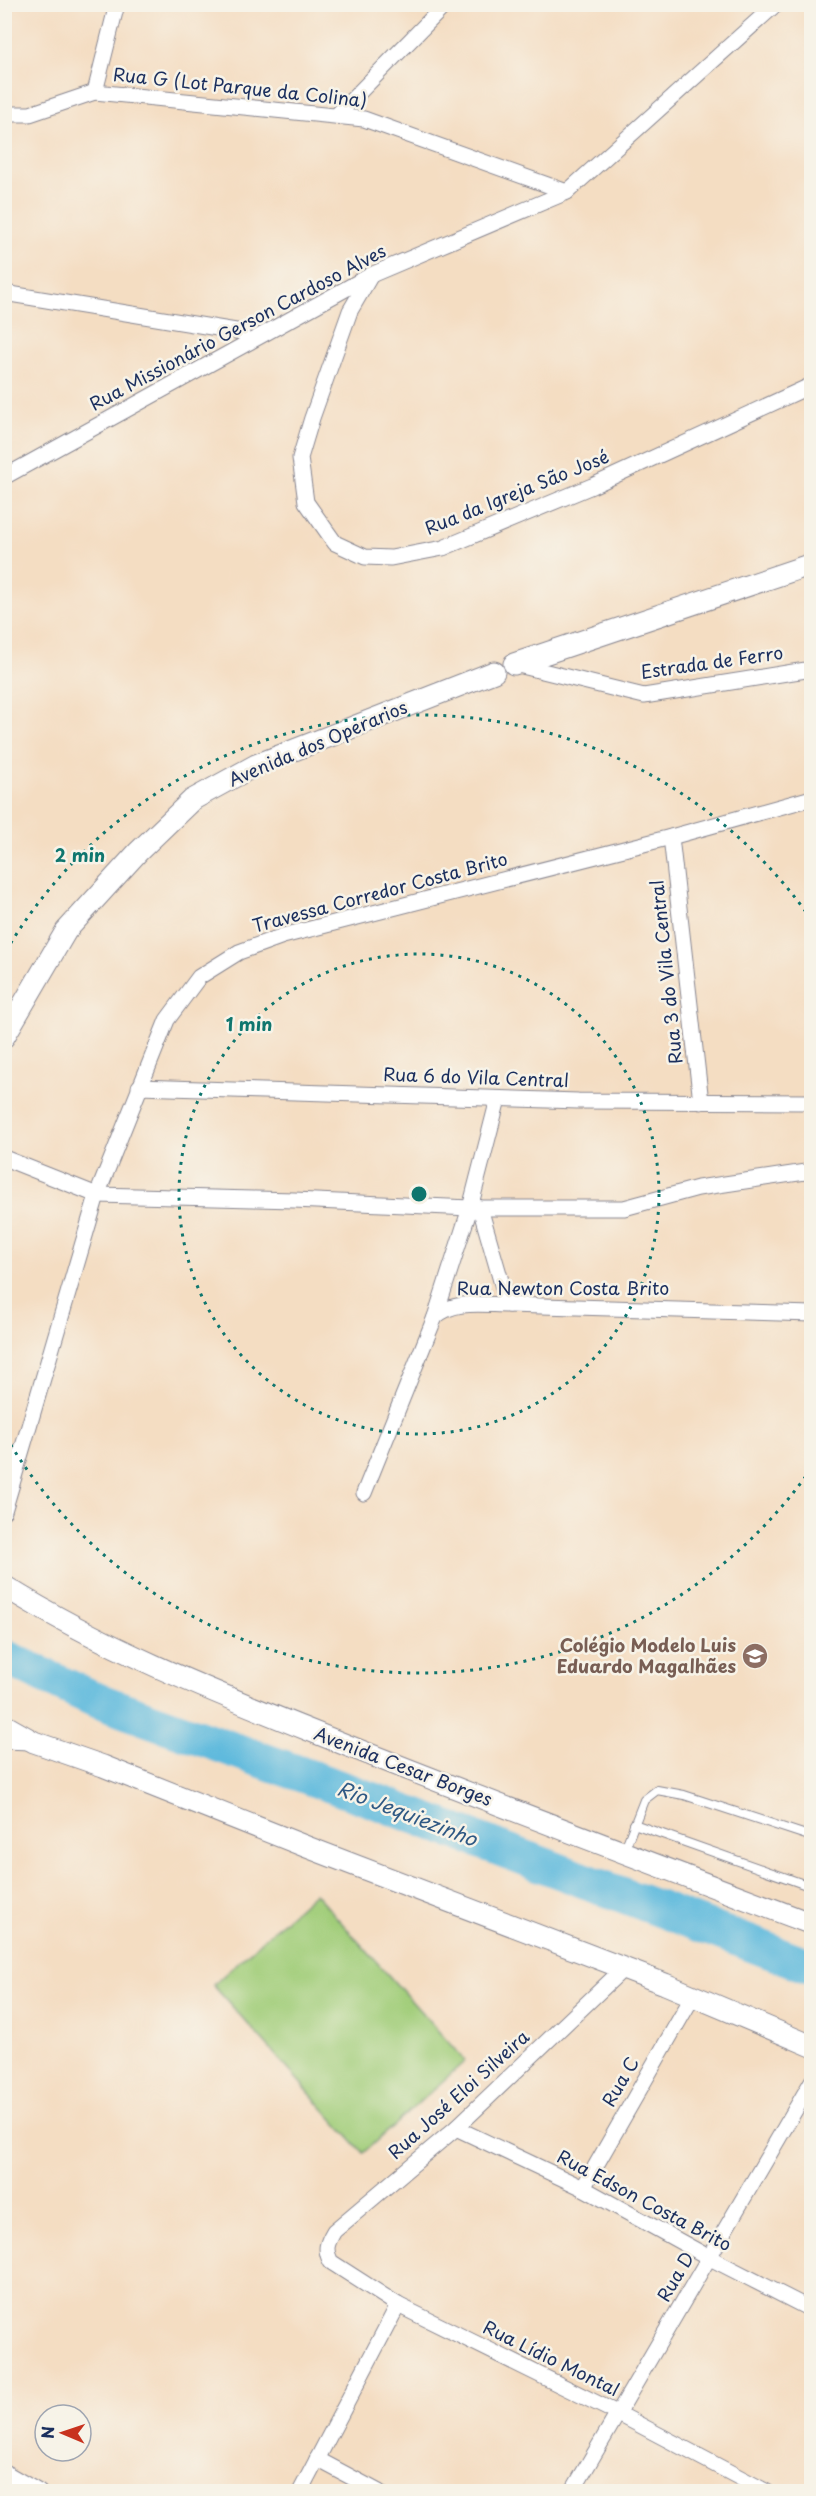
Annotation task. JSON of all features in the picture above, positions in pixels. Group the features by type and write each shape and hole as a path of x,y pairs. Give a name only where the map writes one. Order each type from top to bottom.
{"main road":[{"path":"514,664 812,564"},
{"name":"Avenida dos Operarios","path":"4,1037 66,931 138,852 192,800 256,765 494,672"},
{"name":"Avenida Cesar Borges","path":"4,1586 53,1617 206,1689 812,1924"},
{"path":"4,1725 34,1742 103,1766 624,1968 812,2046"}],"street":[{"name":"Rua G (Lot Parque da Colina)","path":"117,4 95,92 364,119 567,192"},
{"path":"336,116 446,4"},
{"name":"Rua Missionário Gerson Cardoso Alves","path":"4,477 371,275 567,192 776,4"},
{"path":"4,114 30,114 95,92"},
{"name":"Rua da Igreja São José","path":"371,275 350,310 300,458 306,502 335,543 365,557 391,558 443,548 592,486 812,385"},
{"path":"4,293 242,332"},
{"name":"Estrada de Ferro","path":"514,664 644,696 812,669"},
{"name":"Travessa Corredor Costa Brito","path":"4,1511 97,1195 167,1020 199,977 239,952 284,936 671,837 812,798"},
{"name":"Rua 3 do Vila Central","path":"671,837 701,1102"},
{"name":"Rua 6 do Vila Central","path":"139,1088 498,1099 812,1102"},
{"path":"364,1493 435,1317 475,1208 498,1099"},
{"path":"4,1158 97,1195 475,1208 624,1208 698,1188 812,1171"},
{"path":"475,1208 508,1305"},
{"name":"Rua Newton Costa Brito","path":"435,1317 444,1309 460,1305 812,1314"},
{"path":"4,1741 34,1742"},
{"name":"Rua José Eloi Silveira","path":"326,2252 334,2230 456,2128 624,1968"},
{"name":"Rua C","path":"583,2188 693,1996"},
{"name":"Rua D","path":"572,2492 812,2081"},
{"name":"Rua Edson Costa Brito","path":"456,2128 583,2188 710,2258 812,2310"},
{"name":"Rua Lídio Montal","path":"326,2252 331,2262 398,2305 619,2414 767,2492"},
{"path":"300,2492 398,2305"},
{"path":"317,2459 379,2492"},
{"path":"4,2472 39,2492"}],"lane":[{"path":"623,1852 644,1800 657,1790 684,1794 812,1837"},
{"path":"634,1824 812,1887"}],"green space":[{"path":"315,1893 465,2061 363,2153 213,1985"}],"waterway":[{"name":"Rio Jequiezinho","path":"4,1657 96,1700 378,1802 812,1967"}],"place":[{"name":"Colégio Modelo Luis Eduardo Magalhães","path":"755,1656"}]}
